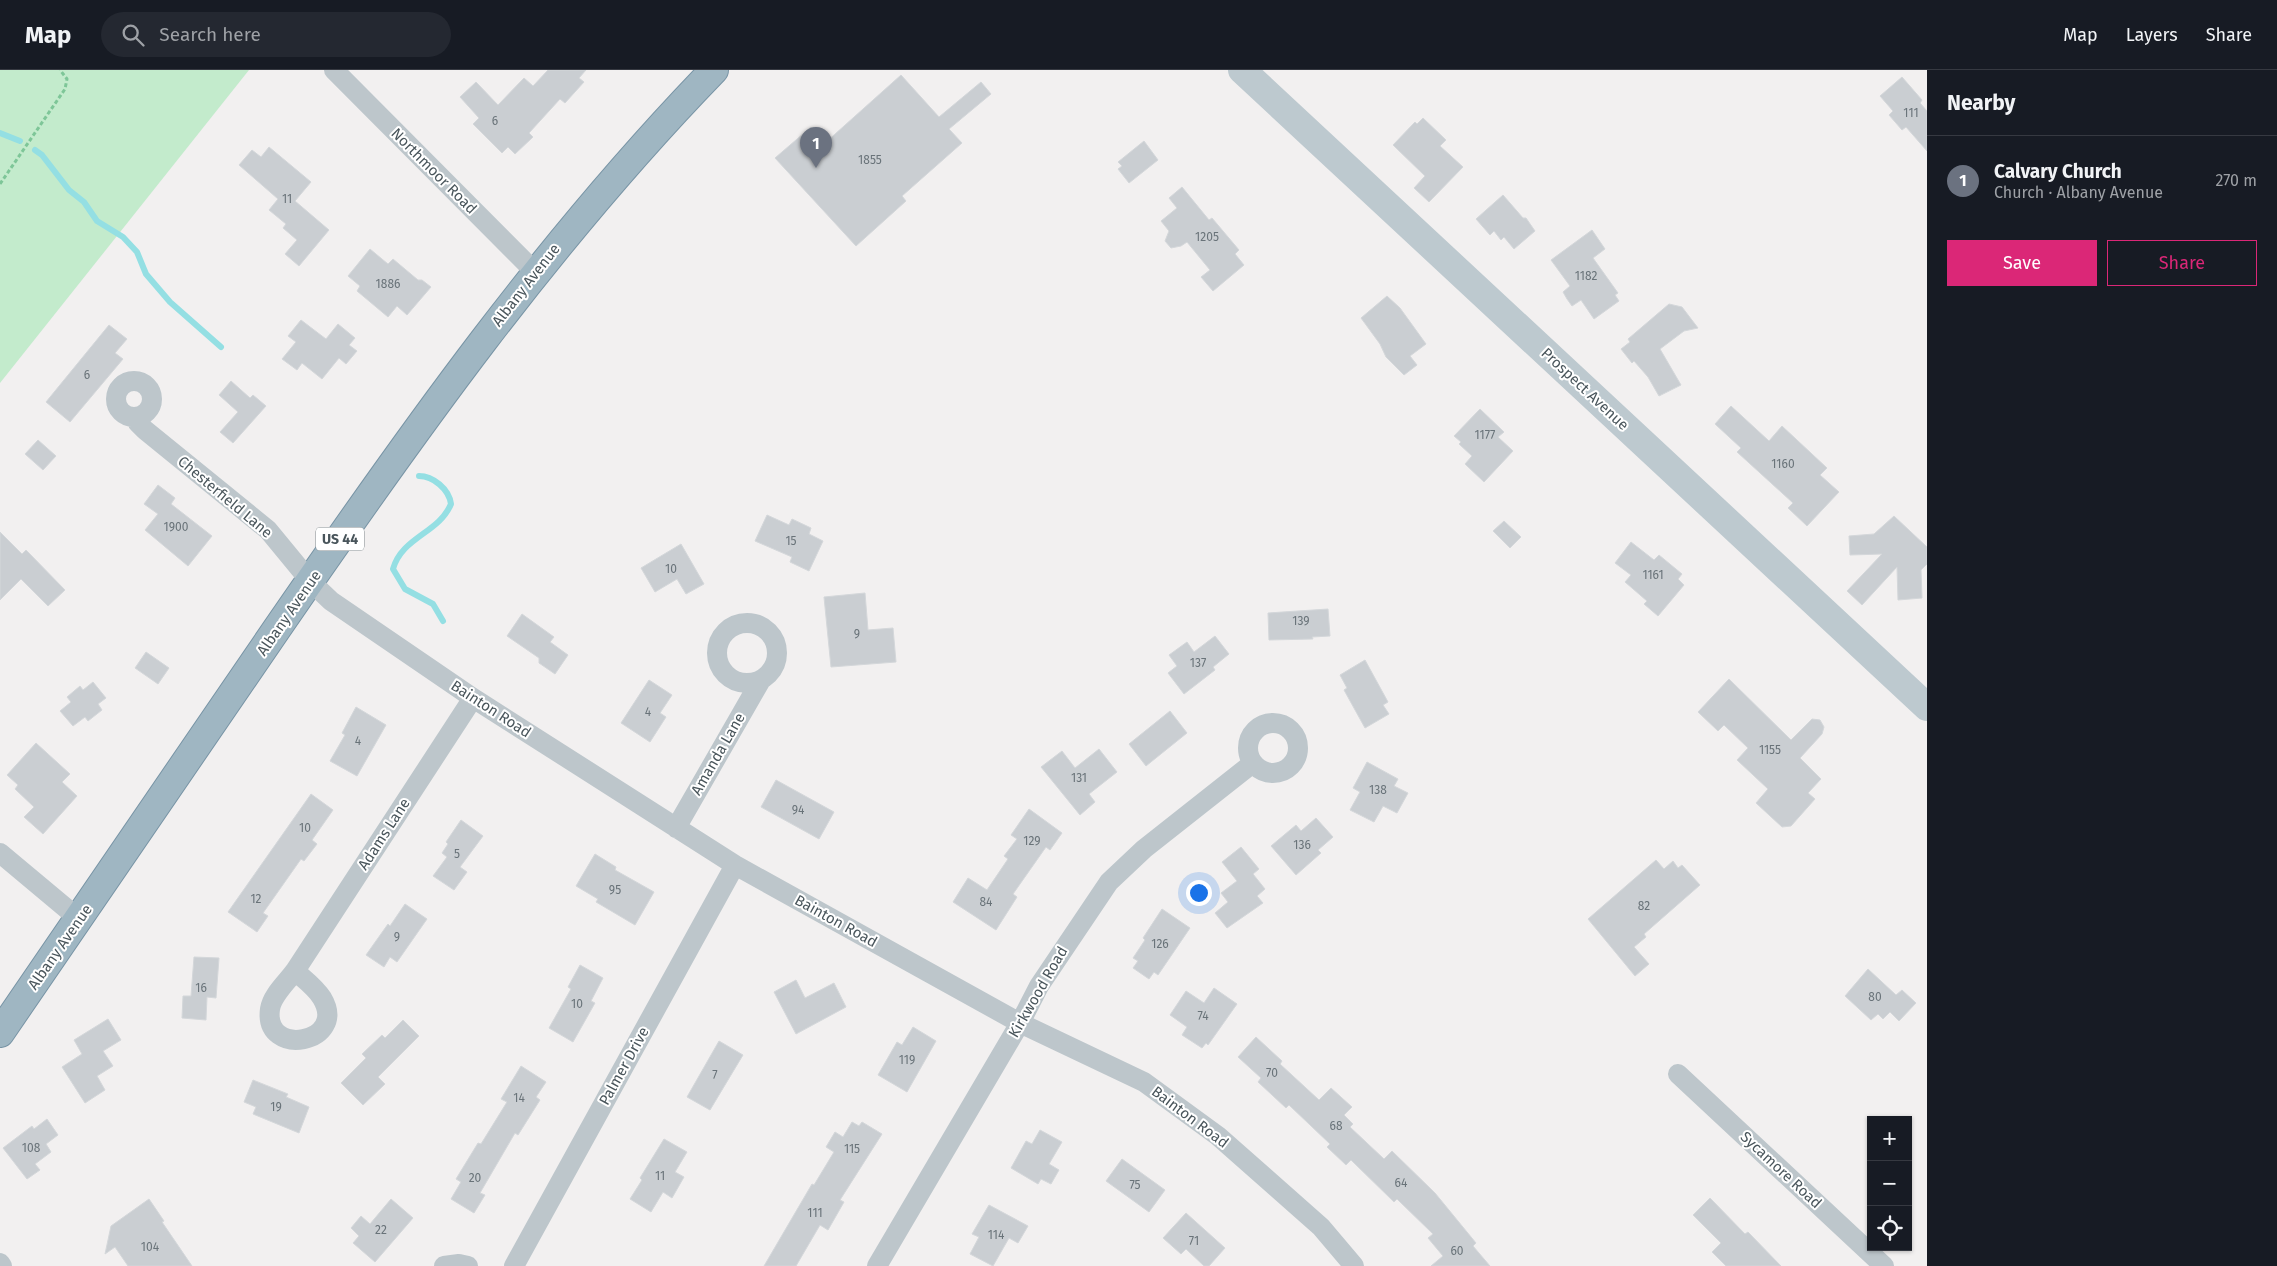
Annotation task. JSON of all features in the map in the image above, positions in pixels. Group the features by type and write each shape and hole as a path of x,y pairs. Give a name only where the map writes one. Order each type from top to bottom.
{"highway":[{"name":"Albany Avenue","path":"0,1034 310,581 441,394 535,272 633,156 714,70"}],"main road":[{"name":"Prospect Avenue","path":"1242,70 1927,707"}],"street":[{"name":"Northmoor Road","path":"334,70 535,272"},
{"name":"Chesterfield Lane","path":"137,417 138,423 145,430 268,530 310,581"},
{"name":"Bainton Road","path":"310,581 331,601 473,698 735,865 1020,1023 1144,1082 1211,1131 1321,1226 1354,1266"},
{"name":"Amanda Lane","path":"676,828 761,680"},
{"name":"Adams Lane","path":"295,971 473,698"},
{"name":"Kirkwood Road","path":"877,1266 1020,1023 1039,986 1109,882 1144,849 1253,763"},
{"path":"0,852 79,919"},
{"name":"Palmer Drive","path":"514,1266 735,865"},
{"name":"Sycamore Road","path":"1678,1074 1884,1266"},
{"path":"444,1266 459,1264 468,1266"}],"path":[{"path":"0,184 65,89 66,79 60,70"}],"green space":[{"path":"0,70 249,70 0,383"}],"building":[{"path":"548,70 586,70 579,78 584,82 565,103 560,99 529,133 533,137 515,154 508,147 502,153 473,124 479,118 460,97 476,82 498,105 524,78 533,86"},
{"path":"901,75 939,117 981,82 991,94 949,129 962,143 902,196 906,201 856,246 775,158 811,127 825,143"},
{"path":"1902,77 1922,100 1920,103 1927,111 1927,151 1906,127 1902,130 1889,115 1893,111 1880,96"},
{"path":"1423,118 1446,140 1440,146 1463,167 1429,202 1414,188 1425,176 1393,145 1415,122 1417,124"},
{"path":"1144,141 1158,160 1129,183 1118,169 1122,166 1118,162"},
{"path":"269,147 311,182 295,201 329,230 299,266 285,254 297,240 283,228 286,224 269,210 278,199 239,165 252,150 261,157"},
{"path":"1182,187 1209,220 1212,218 1239,250 1235,254 1244,265 1213,291 1201,277 1210,270 1187,242 1181,246 1171,248 1165,241 1169,231 1161,221 1177,208 1169,198"},
{"path":"1503,195 1523,218 1526,218 1535,231 1514,249 1504,237 1501,240 1494,231 1490,235 1476,219"},
{"path":"1592,230 1605,249 1593,258 1618,293 1615,295 1619,301 1594,319 1581,300 1572,306 1563,292 1570,286 1551,260"},
{"path":"370,249 388,264 393,259 418,280 422,280 431,287 407,315 397,306 388,317 357,291 360,286 348,276"},
{"path":"1387,296 1400,308 1426,344 1410,356 1417,365 1404,375 1386,357 1380,344 1361,318"},
{"path":"1669,304 1682,307 1698,328 1684,331 1660,349 1681,385 1659,396 1648,377 1634,361 1632,363 1621,349 1630,342 1628,339"},
{"path":"301,320 326,339 338,324 355,338 349,345 357,351 346,364 339,358 322,379 302,363 297,370 282,359 296,342 288,336"},
{"path":"109,325 127,339 115,353 123,359 70,422 46,402"},
{"path":"231,381 250,398 253,395 266,406 233,443 220,432 238,412 219,395"},
{"path":"1731,406 1769,441 1782,426 1827,468 1820,475 1839,492 1807,526 1788,508 1793,503 1737,452 1741,448 1715,424"},
{"path":"1480,409 1504,432 1498,437 1513,451 1484,482 1465,464 1472,456 1459,444 1461,442 1454,436"},
{"path":"38,440 56,456 43,470 25,454"},
{"path":"158,485 175,498 171,504 212,536 188,566 145,530 158,514 144,504"},
{"path":"767,515 789,525 792,519 811,528 809,534 823,541 809,571 790,562 792,557 755,541"},
{"path":"1894,516 1927,547 1927,564 1921,570 1922,598 1898,600 1897,567 1862,605 1847,591 1882,554 1850,555 1849,536 1874,534"},
{"path":"1504,521 1521,537 1510,548 1493,531"},
{"path":"0,532 22,554 26,550 65,590 48,606 21,579 0,600"},
{"path":"1631,542 1654,560 1659,555 1682,574 1678,579 1684,585 1658,616 1644,604 1647,601 1625,582 1631,575 1615,563"},
{"path":"681,544 704,584 686,594 677,579 655,592 641,568"},
{"path":"865,593 868,630 893,628 896,662 831,667 824,597"},
{"path":"1328,609 1330,636 1312,637 1313,639 1269,640 1268,613"},
{"path":"522,614 554,637 550,642 568,655 555,674 539,663 539,658 507,636"},
{"path":"1215,636 1229,654 1213,667 1215,670 1184,694 1168,673 1177,666 1169,655 1187,642 1194,652"},
{"path":"146,652 169,668 158,684 135,668"},
{"path":"1365,660 1388,702 1383,705 1389,714 1365,728 1344,690 1347,688 1340,675"},
{"path":"1729,679 1791,740 1812,719 1820,720 1824,727 1822,734 1800,758 1821,779 1808,793 1815,799 1791,826 1782,827 1756,803 1768,789 1737,760 1748,748 1724,725 1718,731 1698,712"},
{"path":"649,680 672,695 660,713 666,717 650,742 621,723"},
{"path":"93,682 106,698 98,704 102,710 88,721 85,717 73,726 60,711 71,702 67,697 80,686 83,690"},
{"path":"356,707 386,725 357,776 330,761 345,735 342,733"},
{"path":"1170,711 1187,733 1146,766 1129,744"},
{"path":"36,743 70,774 62,782 77,796 43,834 24,817 34,807 15,789 18,785 7,775"},
{"path":"1099,749 1117,772 1089,794 1095,802 1080,815 1041,767 1062,751 1075,768"},
{"path":"1367,762 1398,779 1394,786 1408,793 1397,813 1383,806 1374,822 1350,810 1360,792 1353,788"},
{"path":"776,780 834,812 819,839 761,807"},
{"path":"311,794 333,810 312,840 317,844 304,861 301,859 263,913 268,916 257,932 228,912"},
{"path":"1029,809 1062,833 1050,850 1046,847 1013,894 1017,897 996,930 953,902 968,878 987,890 1008,859 1004,856 1017,839 1011,835"},
{"path":"1316,818 1333,837 1318,850 1321,853 1296,875 1271,846 1296,825 1301,831"},
{"path":"461,820 483,836 460,867 467,872 454,890 433,876 447,857 442,853 448,844 446,842"},
{"path":"1241,847 1259,869 1253,874 1265,889 1257,896 1263,903 1227,928 1215,913 1228,902 1221,893 1237,881 1222,862"},
{"path":"595,854 616,867 615,870 654,892 635,925 596,902 598,899 576,886"},
{"path":"1656,860 1664,869 1673,861 1678,868 1682,865 1700,885 1644,934 1646,937 1634,947 1649,964 1635,976 1588,919"},
{"path":"405,904 427,919 397,962 390,957 384,967 366,955"},
{"path":"1162,909 1190,928 1158,975 1154,972 1149,979 1133,968 1138,961 1133,958 1145,940 1143,938"},
{"path":"194,957 219,958 216,998 207,997 206,1020 182,1018 183,996 191,996"},
{"path":"580,965 603,978 591,1001 595,1003 573,1042 549,1028 571,989 568,987"},
{"path":"1868,969 1896,995 1902,990 1916,1003 1899,1021 1890,1012 1883,1019 1878,1014 1871,1020 1845,996"},
{"path":"796,980 805,998 834,983 846,1007 796,1034 774,992"},
{"path":"1214,988 1237,1004 1208,1045 1206,1043 1202,1048 1182,1035 1187,1027 1170,1015 1186,991 1204,1003"},
{"path":"108,1019 121,1040 103,1051 113,1066 97,1076 105,1090 85,1103 62,1067 82,1054 74,1040"},
{"path":"403,1020 419,1036 378,1077 385,1084 363,1105 341,1083 366,1058 362,1054 382,1035 385,1038"},
{"path":"913,1027 936,1041 907,1092 878,1075 897,1042 902,1045"},
{"path":"1256,1037 1282,1061 1280,1064 1319,1100 1331,1088 1352,1107 1344,1115 1353,1124 1350,1127 1384,1159 1392,1151 1435,1193 1476,1243 1473,1246 1490,1266 1431,1266 1443,1256 1428,1238 1433,1234 1397,1199 1394,1202 1351,1160 1346,1165 1327,1147 1330,1144 1289,1105 1286,1108 1258,1082 1261,1078 1238,1057"},
{"path":"719,1041 743,1055 710,1110 687,1097"},
{"path":"521,1066 546,1082 536,1097 540,1100 518,1135 515,1133 480,1193 485,1195 474,1213 451,1199 461,1182 456,1179 478,1143 481,1144 507,1102 501,1099"},
{"path":"253,1080 288,1094 286,1097 309,1107 299,1133 253,1114 256,1107 244,1102"},
{"path":"47,1119 58,1135 46,1144 51,1152 35,1164 40,1170 27,1179 3,1148 32,1126 34,1129"},
{"path":"852,1122 859,1126 862,1122 882,1134 840,1200 844,1202 828,1230 820,1225 796,1266 764,1266 812,1184 814,1185 834,1152 826,1147 835,1132 843,1137"},
{"path":"1040,1130 1062,1142 1049,1164 1059,1170 1051,1184 1041,1179 1038,1184 1011,1168 1026,1141 1032,1144"},
{"path":"664,1139 687,1152 675,1172 684,1177 672,1198 663,1192 651,1212 630,1199 642,1180 640,1178"},
{"path":"1122,1159 1165,1190 1149,1212 1106,1181"},
{"path":"1710,1198 1745,1234 1748,1232 1781,1266 1726,1266 1712,1252 1721,1243 1693,1215"},
{"path":"149,1199 192,1266 128,1266 115,1247 105,1254 111,1226"},
{"path":"391,1199 413,1218 375,1262 353,1243 359,1236 351,1228 361,1216 370,1224"},
{"path":"989,1205 1028,1226 1018,1243 1009,1238 993,1266 970,1254 979,1237 972,1234"},
{"path":"1186,1213 1225,1248 1209,1266 1204,1266 1186,1249 1181,1254 1163,1238"}],"waterway":[{"path":"0,133 20,141"},
{"path":"35,150 42,155 69,190 84,202 97,221 123,237 137,252 146,274 170,302 221,347"},
{"path":"419,476 430,478 440,484 450,498 451,504 438,522 404,549 393,569 405,589 433,604 443,621"}],"place":[{"name":"Calvary Church","path":"816,168"}]}
